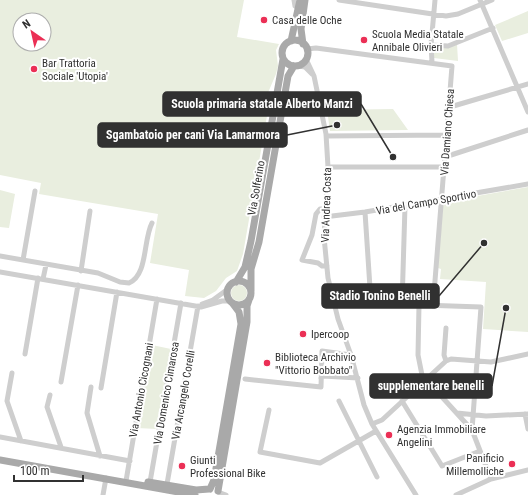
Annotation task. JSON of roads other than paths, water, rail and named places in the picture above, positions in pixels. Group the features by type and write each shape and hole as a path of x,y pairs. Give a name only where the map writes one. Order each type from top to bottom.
{"main road":[{"path":"296,3 291,41 283,48 283,59 288,64 297,66 306,59 301,29 305,0"},
{"path":"291,41 305,46"},
{"name":"Via Solferino","path":"228,289 231,284 236,282 243,272 250,248 283,59"},
{"name":"Via Solferino","path":"218,493 247,322 247,306 251,291 251,269 259,242 288,76 297,66"},
{"path":"236,282 244,282 251,291"},
{"path":"208,491 214,480 241,324 239,312 227,296 228,289"},
{"path":"232,303 244,304 249,300"},
{"path":"0,460 126,481 195,495"},
{"path":"126,481 150,482 166,490 208,491 215,489 218,493"}],"street":[{"path":"339,0 434,16 458,14 481,2 492,0"},
{"path":"305,46 432,62 431,45 435,0"},
{"path":"481,2 528,112"},
{"path":"431,45 448,46 493,28"},
{"name":"Via Andrea Costa","path":"306,59 314,76 326,136 328,167 323,227 327,266 338,319 358,378 364,405 372,424 416,495"},
{"name":"Via Damiano Chiesa","path":"432,62 452,66 433,306"},
{"path":"297,66 308,70 314,76"},
{"path":"450,106 528,84"},
{"path":"446,155 451,155 528,130"},
{"path":"326,136 447,135"},
{"path":"328,167 445,167"},
{"name":"Via del Campo Sportivo","path":"324,217 405,206 528,184"},
{"path":"23,260 35,191"},
{"path":"402,305 405,206"},
{"path":"324,208 317,211 308,249 302,260 327,266"},
{"path":"81,271 90,211"},
{"path":"365,212 371,303"},
{"path":"0,256 98,273 125,284 134,282 142,270 148,231 152,224"},
{"path":"313,227 319,224 323,227"},
{"path":"25,354 40,279 46,265"},
{"path":"0,272 197,306 205,306 222,301 232,303"},
{"path":"61,382 78,285"},
{"path":"197,306 213,300 228,289"},
{"path":"101,388 117,292"},
{"name":"Via Antonio Cicognani","path":"126,481 157,299"},
{"path":"334,302 481,307 472,430"},
{"name":"Via Domenico Cimarosa","path":"150,482 181,303"},
{"path":"419,305 418,355 422,375 472,430 491,478"},
{"name":"Via Arcangelo Corelli","path":"166,490 197,306"},
{"path":"446,328 444,355 446,361"},
{"path":"244,340 245,351 241,372 247,380"},
{"path":"231,413 236,405 239,386 247,380 321,387 322,351 351,355"},
{"path":"372,424 382,420 446,361 451,359 503,361 528,354"},
{"path":"12,373 7,401 21,440"},
{"path":"321,378 323,376 358,378"},
{"path":"91,387 87,413 100,456"},
{"path":"50,395 47,407 61,447"},
{"path":"339,401 377,477"},
{"path":"402,401 442,466 480,451"},
{"path":"269,410 260,452 320,463 376,430"},
{"path":"457,413 473,415 527,414 528,429"},
{"path":"0,437 61,447 130,461"},
{"path":"456,495 491,478 528,470"},
{"path":"103,495 106,478"},
{"path":"218,493 226,495"}],"place":[{"name":"Casa delle Oche","path":"264,20"},
{"name":"Scuola Media Statale Annibale Olivieri","path":"364,40"},
{"name":"Bar Trattoria Sociale 'Utopia'","path":"34,69"},
{"name":"Sgambatoio per cani Via Lamarmora","path":"337,125"},
{"name":"Scuola primaria statale Alberto Manzi","path":"393,157"},
{"name":"Stadio Tonino Benelli","path":"484,243"},
{"name":"supplementare benelli","path":"506,308"},
{"name":"Ipercoop","path":"303,334"},
{"name":"Biblioteca Archivio \"Vittorio Bobbato\"","path":"267,363"},
{"name":"Agenzia Immobiliare Angelini","path":"389,435"},
{"name":"Panificio Millemolliche","path":"512,464"},
{"name":"Giunti Professional Bike","path":"182,466"}]}
